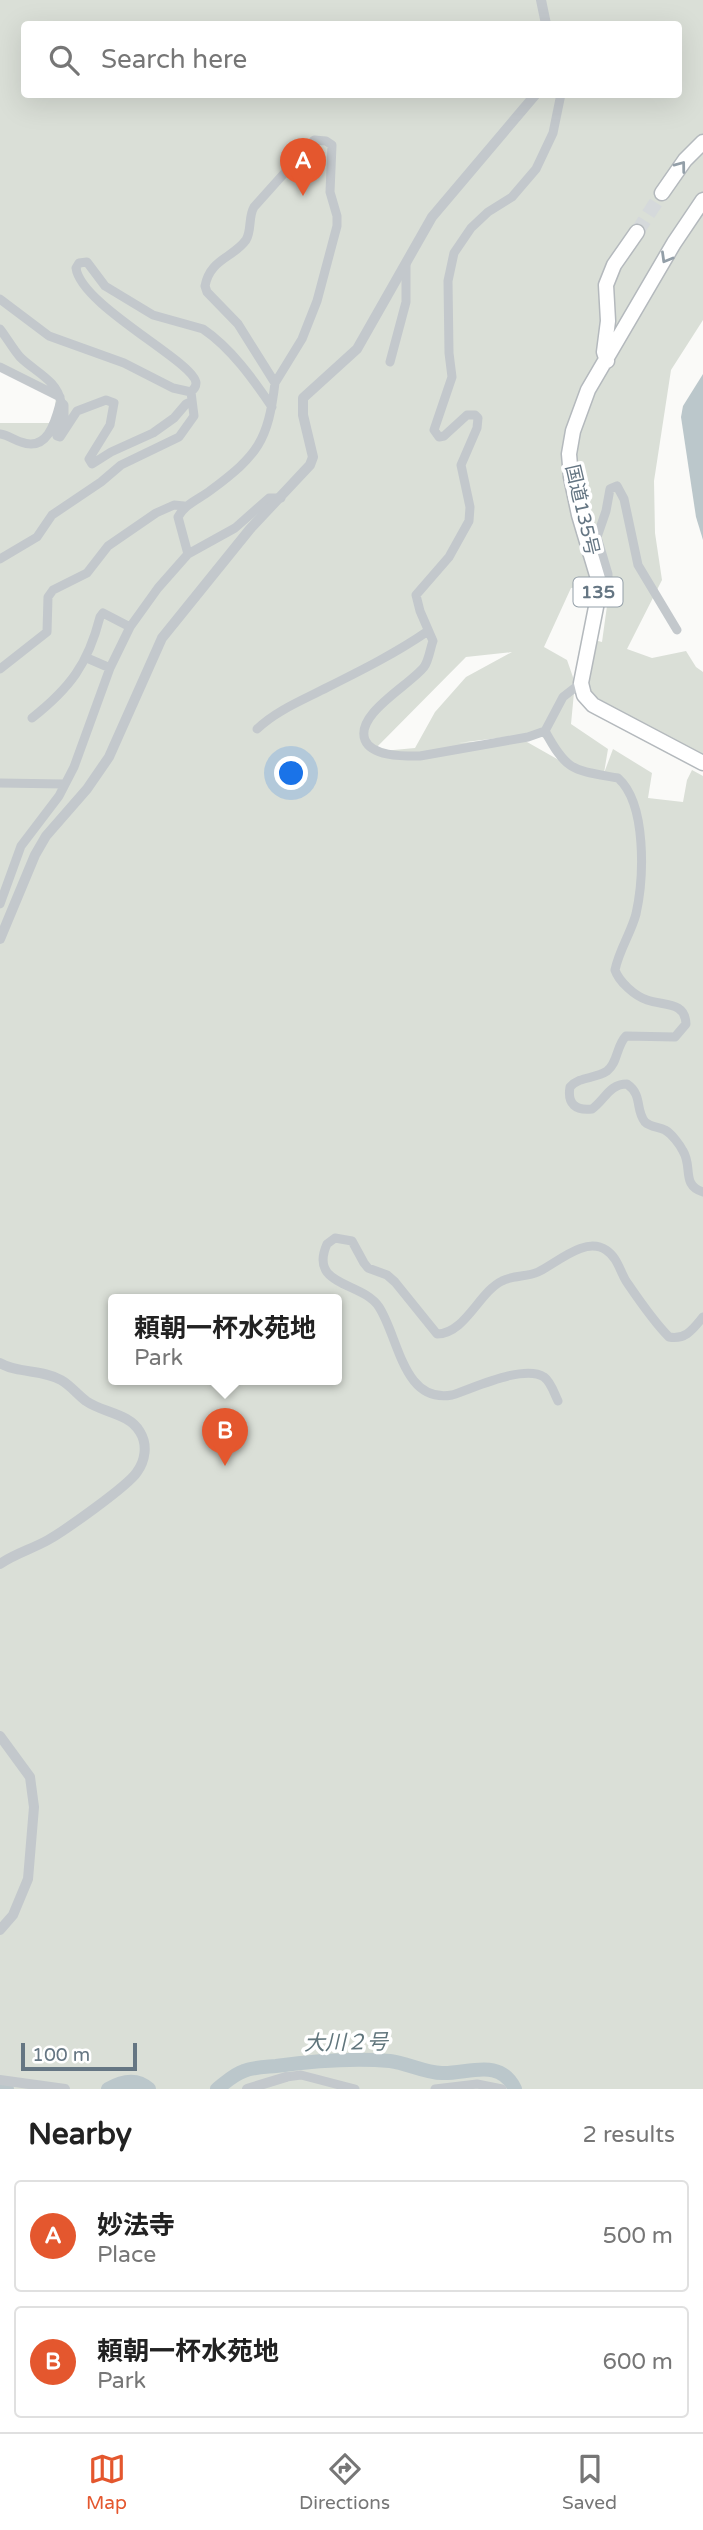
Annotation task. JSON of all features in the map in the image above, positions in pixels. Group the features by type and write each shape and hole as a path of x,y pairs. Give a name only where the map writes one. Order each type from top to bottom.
{"highway":[{"path":"662,193 685,160 703,142"},
{"name":"国道135号","path":"581,683 599,582 570,477 569,454 573,431 588,390 674,243 703,200"},
{"path":"607,361 604,352 608,321 606,285 614,265 637,232"},
{"path":"581,683 584,695 593,705 703,763"}],"street":[{"path":"541,0 545,21"},
{"path":"0,939 35,855 46,836 87,789 108,757 162,638 250,529 310,465 313,457 303,415 303,398 357,349 432,217 533,98"},
{"path":"560,98 553,133 536,169 512,197 488,212 471,228 454,253 449,269 449,352 452,377 434,430 439,437 444,436 467,415 475,415 478,423 461,465 470,507 469,521 449,557 416,594 433,641 425,665 378,708 364,728 367,744 373,750 420,756 528,737 545,731 564,696 581,683"},
{"path":"188,554 178,517 184,506 209,492 256,451 269,421 275,383 302,339 312,314 338,216 330,192 332,145 326,141 314,140 254,207 248,237 239,247 219,260 206,281 207,292 239,324 275,383"},
{"path":"390,362 406,302 407,259"},
{"path":"0,559 37,537 52,515 121,465 179,437 194,416 192,397 196,382 189,370 156,347 87,289 77,273 79,263 87,262 105,286 153,315 209,333 224,346 272,407"},
{"path":"0,299 48,336 124,363 192,397"},
{"path":"0,329 20,357 60,392 50,434 46,439 26,444 0,434"},
{"path":"0,367 60,400 64,405 64,420 57,436 60,436 77,411 106,400 114,403 110,425 89,459 94,464 111,452 153,433 174,418 192,397"},
{"path":"597,602 608,598 608,575 597,537 606,511 608,493 617,486 624,499 638,565 677,630"},
{"path":"0,904 21,846 59,796 74,766 110,668 130,627 158,588 188,554 235,528 269,498 281,498"},
{"path":"0,669 47,632 48,597 56,587 87,573 108,546 156,513 174,505 184,506"},
{"path":"32,718 54,701 87,658 103,613 130,627"},
{"path":"257,729 270,717 396,653 428,631"},
{"path":"87,658 110,668"},
{"path":"545,731 562,759 581,772 618,778 632,796 642,855 636,913 615,970 620,981 639,996 677,1006 686,1016 686,1024 675,1037 626,1036 620,1042 613,1066 576,1081 570,1087 571,1102 574,1107 582,1110 592,1109 610,1089 621,1083 631,1087 638,1096 643,1119 668,1133 684,1152 688,1181 696,1190 703,1192"},
{"path":"0,783 64,784"},
{"path":"558,1401 548,1381 542,1376 525,1373 452,1395 429,1395 408,1374 375,1301 359,1290 338,1282 327,1273 323,1262 327,1244 335,1238 352,1241 368,1268 387,1275 395,1282 437,1334 450,1331 502,1280 536,1273 560,1258 589,1246 599,1246 613,1256 627,1282 669,1337 682,1338 703,1317"},
{"path":"0,1363 13,1369 49,1375 63,1381 87,1402 128,1420 139,1430 145,1441 142,1462 130,1480 51,1539 0,1564"},
{"path":"0,1736 30,1777 34,1807 28,1879 13,1915 0,1930"},
{"path":"247,2089 301,2075 355,2089"},
{"path":"0,2080 65,2089"},
{"path":"435,2089 477,2084 502,2089"}],"shaded area":[{"path":"0,0 703,0 703,320 671,370 654,481 655,533 662,580 627,649 652,658 686,651 696,667 703,672 703,762 616,711 575,682 571,724 608,749 604,773 613,749 652,773 648,798 683,802 687,780 692,770 703,776 703,2089 0,2089 0,423 49,423 54,417 56,396 0,367","holes":["610,584 602,642 594,640 574,680 567,660 544,647 571,588","512,652 466,677 435,712 415,748 372,752 466,657","538,733 580,772 520,738 458,743"]},
{"path":"703,374 703,540 696,517 681,417 683,406"}],"waterway":[{"name":"大川２号","path":"217,2089 237,2074 252,2069 318,2061 361,2060 396,2062 436,2073 492,2070 509,2079 515,2089"},
{"name":"大川２号","path":"108,2089 129,2082 140,2083 149,2089"},
{"name":"大川２号","path":"0,2088 7,2089"}],"tunnel":[{"path":"637,232 662,193"}],"place":[{"name":"妙法寺","path":"303,196"},
{"name":"頼朝一杯水苑地","path":"225,1466"}]}
